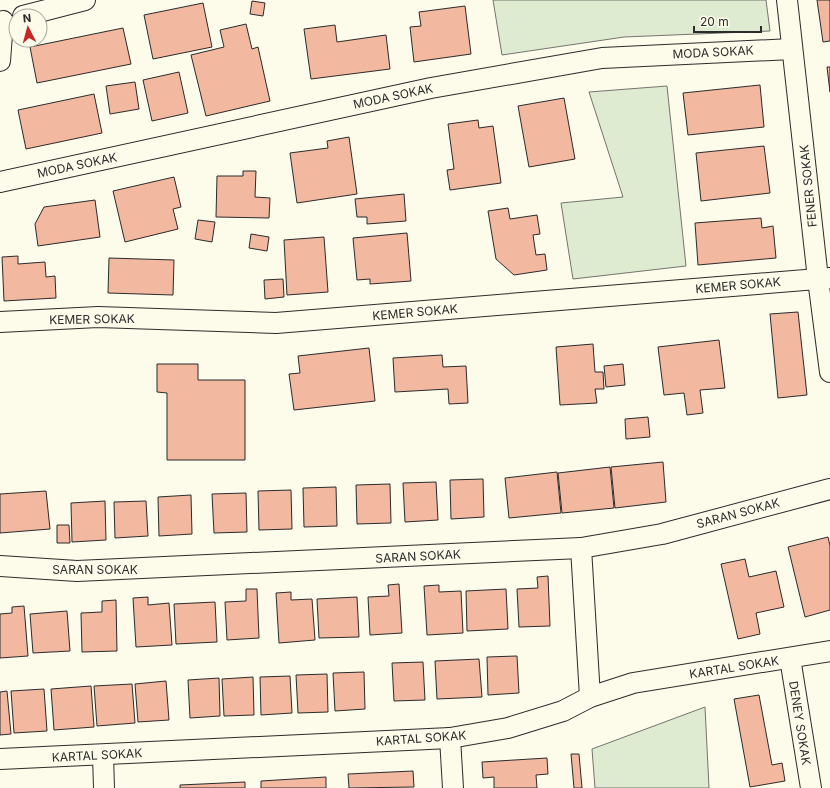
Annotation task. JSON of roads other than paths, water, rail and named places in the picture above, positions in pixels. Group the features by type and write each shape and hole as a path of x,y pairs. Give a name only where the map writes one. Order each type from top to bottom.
{"street":[{"path":"48,10 85,0"},
{"name":"FENER SOKAK","path":"787,0 792,48 824,278 830,372"},
{"path":"0,61 6,20"},
{"name":"MODA SOKAK","path":"0,182 431,88 602,58 792,48"},
{"name":"KEMER SOKAK","path":"0,322 98,317 276,323 824,278"},
{"name":"SARAN SOKAK","path":"0,566 77,571 581,548 662,534 830,489"},
{"path":"581,548 590,696"},
{"name":"KARTAL SOKAK","path":"0,759 450,738 508,728 563,711 590,696 633,683 830,651"},
{"name":"DENEY SOKAK","path":"790,658 811,788"},
{"path":"450,738 453,788"},
{"path":"104,755 104,788"}]}
